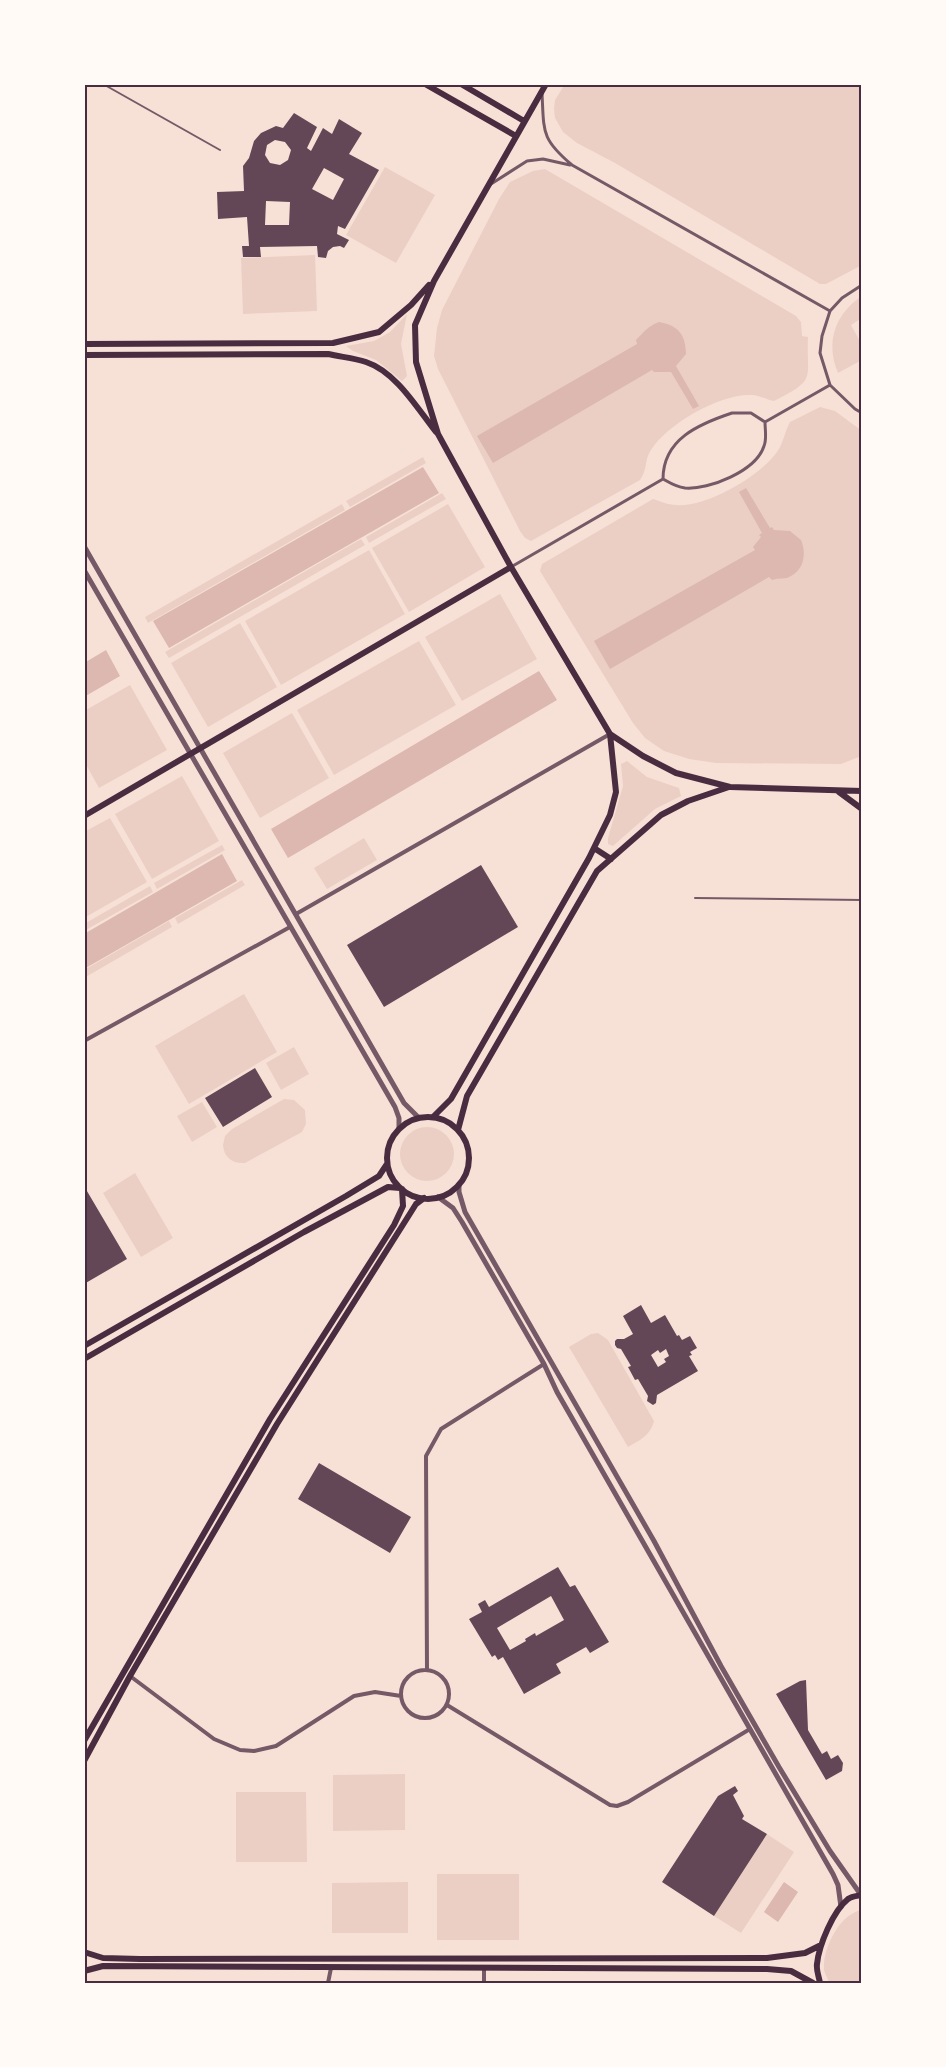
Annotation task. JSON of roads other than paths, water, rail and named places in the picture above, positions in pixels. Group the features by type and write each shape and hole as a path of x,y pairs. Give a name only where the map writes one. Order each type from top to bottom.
{"main road":[{"path":"425,84 516,136"},
{"path":"460,84 524,121"},
{"path":"438,434 416,362 415,325 434,280 544,87"},
{"path":"84,344 333,342 379,332 411,305 434,280"},
{"path":"84,355 328,354 368,363 386,374 401,387 438,434 511,567 610,734 616,792 610,815 594,848 455,1090 433,1117"},
{"path":"84,816 511,567"},
{"path":"610,734 643,756 676,772 730,787 862,792"},
{"path":"458,1130 467,1096 597,871 661,815 688,801 730,787"},
{"path":"838,792 862,810"},
{"path":"594,848 611,859"},
{"path":"433,1117 451,1124 465,1140 468,1151 469,1163 465,1174 450,1192 438,1197 413,1196 401,1188 392,1177 387,1164 387,1151 391,1139 399,1129 419,1118 433,1117"},
{"path":"84,1346 346,1196 379,1176 387,1164"},
{"path":"84,1359 304,1232 388,1187 401,1188"},
{"path":"84,1741 270,1419 394,1225 403,1206 401,1188"},
{"path":"84,1761 130,1676 277,1424 416,1204 424,1198"},
{"path":"820,1983 816,1967 821,1945 841,1907 850,1897 862,1895"},
{"path":"84,1952 103,1958 141,1959 756,1958 785,1957 805,1953 821,1945"},
{"path":"84,1971 103,1966 767,1969 791,1971 813,1983"}],"street":[{"path":"544,87 543,123 547,139 554,150 572,165 830,311"},
{"path":"484,191 498,178 527,161 543,159 572,165"},
{"path":"862,285 842,298 830,311 822,336 820,353 830,385 862,413"},
{"path":"765,422 830,385"},
{"path":"663,479 666,457 671,449 699,425 732,413 751,413 765,422"},
{"path":"663,479 675,486 696,488 726,479 747,466 764,447 765,422"},
{"path":"511,567 663,479"},
{"path":"84,546 405,1103 419,1118"},
{"path":"84,570 395,1107 399,1118 399,1129"},
{"path":"296,914 610,734"},
{"path":"84,1041 290,927"},
{"path":"457,1185 465,1212 650,1533 722,1666 830,1851 862,1895"},
{"path":"438,1197 453,1208 544,1364 557,1392 833,1874 838,1885 841,1907"},
{"path":"428,1669 426,1456 441,1429 544,1364"},
{"path":"428,1669 444,1678 450,1696 441,1712 433,1717 423,1718 407,1709 401,1696 404,1682 410,1675 418,1670 428,1669"},
{"path":"130,1676 214,1739 240,1750 254,1751 276,1746 354,1696 375,1692 401,1696"},
{"path":"447,1705 610,1805 617,1806 628,1802 750,1729"},
{"path":"328,1983 331,1968"},
{"path":"484,1968 484,1983"}],"lane":[{"path":"103,84 220,150"},
{"path":"695,898 862,900"}]}
